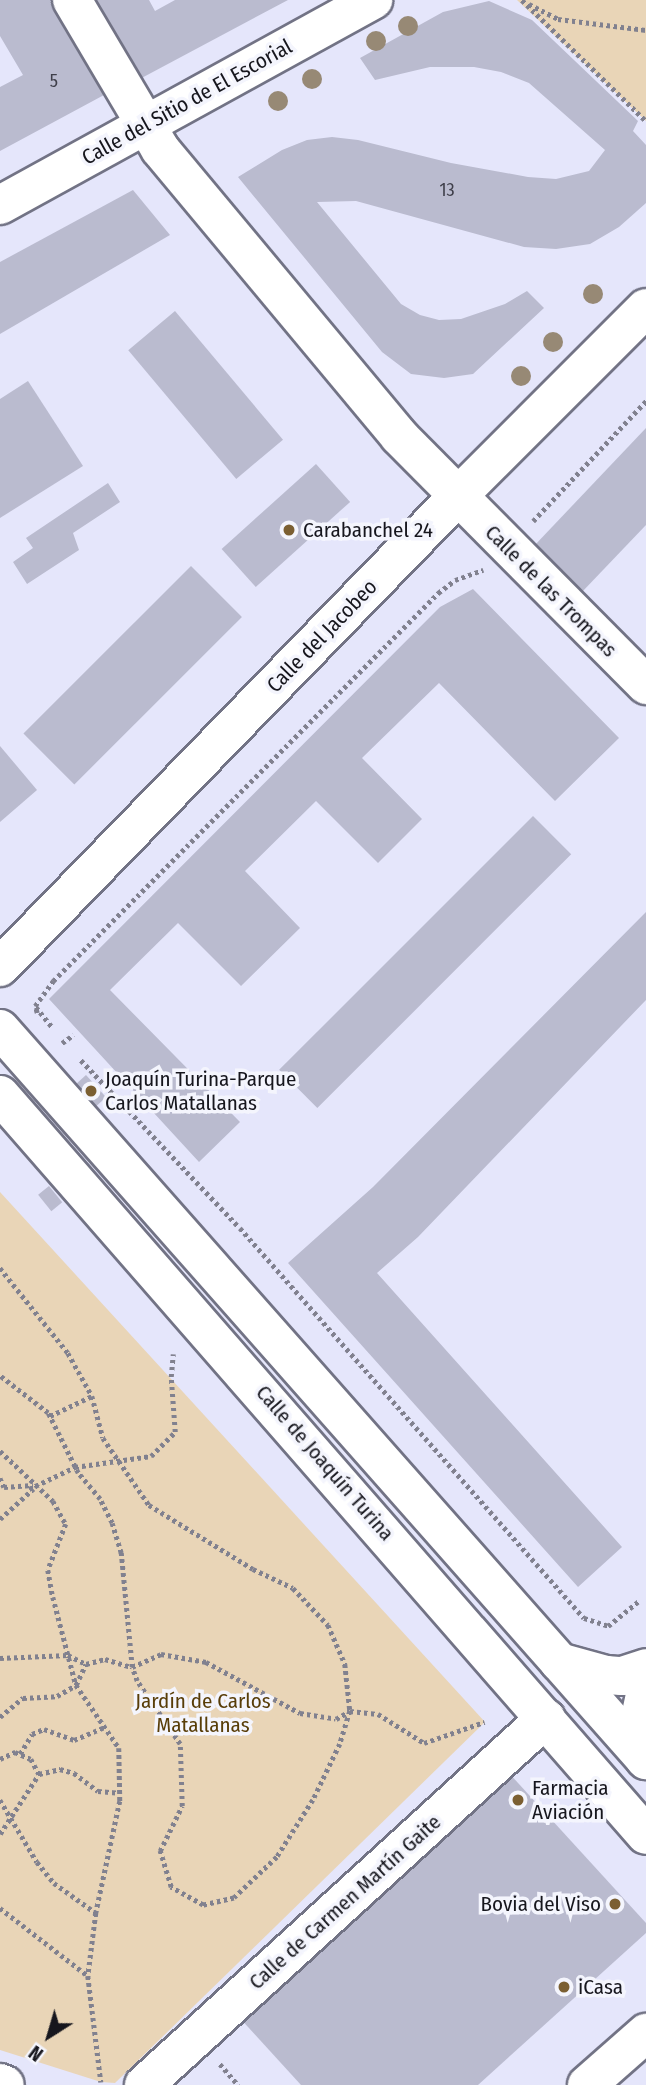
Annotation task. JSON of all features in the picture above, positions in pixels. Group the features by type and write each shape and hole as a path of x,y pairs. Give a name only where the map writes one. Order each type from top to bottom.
{"street":[{"name":"Calle de las Trompas","path":"72,0 145,126 390,425 646,685"},
{"name":"Calle del Sitio de El Escorial","path":"0,205 373,0"},
{"name":"Calle del Jacobeo","path":"0,967 457,496 646,307"},
{"name":"Calle de Joaquín Turina","path":"0,1029 645,1760"},
{"name":"Calle de Joaquín Turina","path":"0,1094 547,1718 646,1835"},
{"path":"559,1662 606,1675 622,1676 646,1668"},
{"path":"645,1760 639,1723 646,1691"},
{"name":"Calle de Carmen Martín Gaite","path":"144,2085 547,1718"},
{"path":"587,2085 646,2033"}],"path":[{"path":"522,0 558,19 646,30"},
{"path":"522,0 646,121"},
{"path":"526,527 646,401"},
{"path":"39,1026 35,1006 53,981 438,593 455,580 494,565"},
{"path":"35,1006 64,1042 240,1228 584,1618 608,1626 640,1600"},
{"path":"0,1268 68,1353 92,1396 103,1438 149,1505 253,1569 293,1588 328,1625 345,1664 351,1711 340,1744 313,1800 277,1857 234,1898 204,1905 171,1887 160,1851 181,1807 180,1744 137,1681 132,1667 121,1553 100,1499 75,1467 50,1416 0,1376"},
{"path":"29,1489 75,1467 151,1456 174,1432 170,1377 173,1354"},
{"path":"50,1416 92,1396"},
{"path":"0,1451 37,1485 66,1524 48,1570 68,1655 76,1685 119,1748 119,1793 96,1913 88,1976 101,2082"},
{"path":"0,1478 4,1487 37,1485"},
{"path":"0,1519 37,1485"},
{"path":"0,1658 68,1655 86,1664 105,1659 132,1667 161,1654 206,1662 300,1713 336,1718 351,1711 378,1714 424,1743 485,1721"},
{"path":"0,1717 23,1698 57,1696 76,1685 86,1664"},
{"path":"20,1754 32,1734 44,1729 74,1740 105,1727"},
{"path":"0,1759 15,1752 31,1759 39,1774"},
{"path":"0,1834 39,1774 60,1769 74,1773 98,1791 119,1793"},
{"path":"0,1800 54,1883 96,1913"},
{"path":"0,1908 15,1916 88,1976"}],"green space":[{"path":"517,0 646,0 646,121"},
{"name":"Jardín de Carlos Matallanas","path":"0,1192 485,1722 115,2083 101,2082 0,2050"}],"building":[{"path":"0,0 54,0 104,95 0,151 0,87 23,75 0,36"},
{"path":"92,0 149,0 155,11 175,0 288,0 136,81"},
{"path":"489,1 532,20 638,121 633,131 646,145 646,203 619,227 590,244 556,249 524,247 356,201 317,202 401,304 420,315 439,320 461,319 505,304 527,291 544,308 473,374 444,378 411,374 382,352 238,177 282,150 307,140 332,137 358,140 451,163 528,177 556,179 589,171 605,150 529,83 501,72 474,67 430,67 375,80 360,58 443,12"},
{"path":"133,190 170,235 0,334 0,262"},
{"path":"175,311 283,440 236,479 128,350"},
{"path":"28,381 83,466 0,518 0,399"},
{"path":"646,428 646,525 582,592 534,546"},
{"name":"Carabanchel 24","path":"316,464 350,502 256,587 222,549"},
{"path":"108,483 120,502 73,533 79,550 27,584 13,562 33,548 26,538"},
{"path":"191,566 242,617 74,784 23,734"},
{"path":"473,589 619,738 555,801 439,683 362,758 422,819 378,863 316,801 245,871 300,928 241,986 178,923 110,990 240,1122 199,1162 49,999 440,607"},
{"path":"0,746 37,790 0,822"},
{"path":"533,816 571,854 317,1108 279,1070"},
{"path":"646,912 646,1000 418,1237 377,1273 622,1547 578,1587 288,1263 373,1187"},
{"name":"Joaquín Turina-Parque Carlos Matallanas","path":"86,1075 106,1097 96,1106 76,1084"},
{"path":"49,1186 62,1202 51,1211 38,1195"},
{"path":"508,1772 646,1923 646,1933 478,2085 301,2085 238,2016"}],"place":[{"name":"Carabanchel 24","path":"289,530"},
{"name":"Joaquín Turina-Parque Carlos Matallanas","path":"91,1091"},
{"name":"Farmacia Aviación","path":"518,1800"},
{"name":"Bovia del Viso","path":"615,1904"},
{"name":"iCasa","path":"564,1987"}]}
